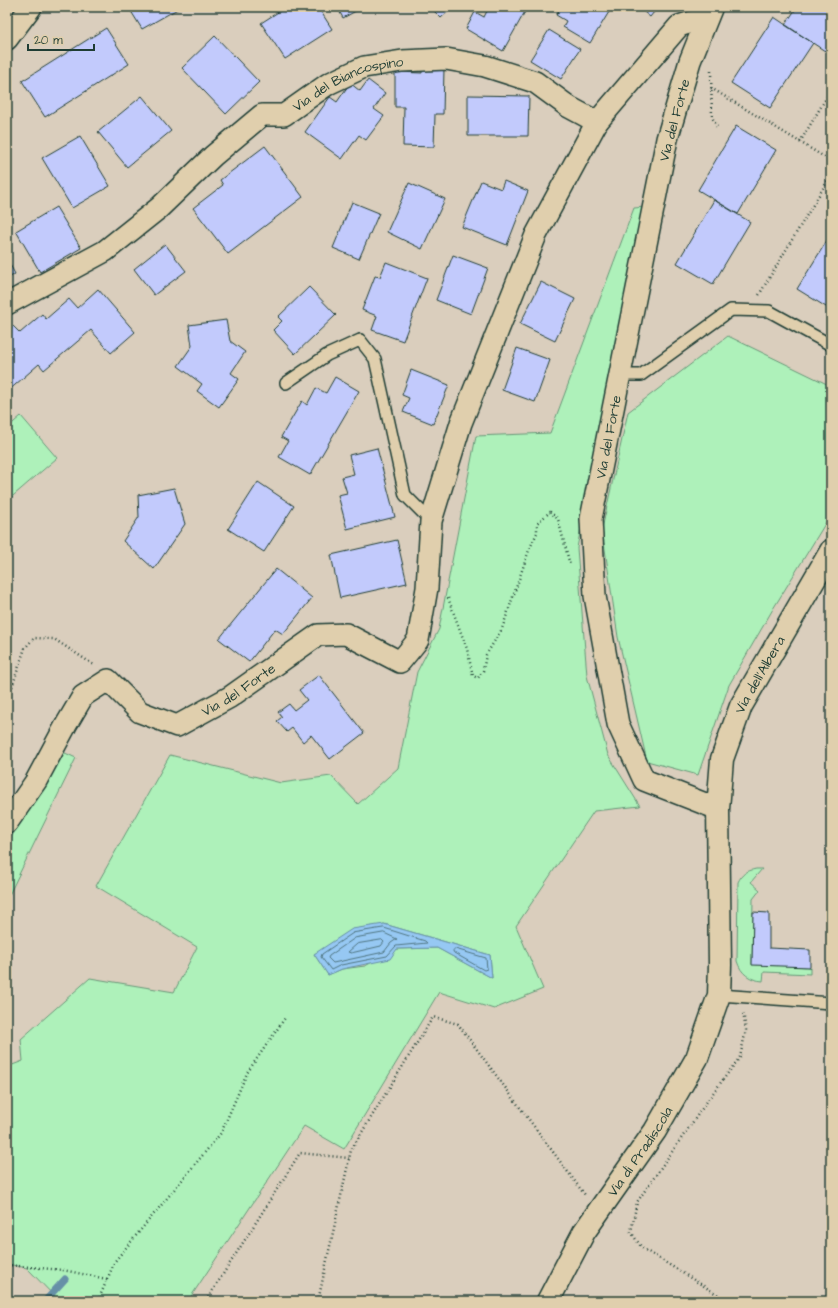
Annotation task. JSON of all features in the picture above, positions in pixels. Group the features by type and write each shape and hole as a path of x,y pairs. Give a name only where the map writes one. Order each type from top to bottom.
{"street":[{"path":"7,39 31,7"},
{"name":"Via del Forte","path":"108,680 140,712 177,726 230,697 318,635 346,634 400,662 418,640 427,588 431,521 461,423 536,235 597,122 679,26 710,12"},
{"name":"Via del Forte","path":"710,12 690,61 667,140 591,519 595,596 618,724 644,780 718,809"},
{"name":"Via del Biancospino","path":"7,304 105,251 159,208 213,156 262,115 284,115 328,84 364,67 402,61 446,59 485,66 535,82 569,107 597,122"},
{"name":"Via dell'Albera","path":"718,809 722,759 741,706 831,551"},
{"path":"7,823 36,781 83,696 108,680"},
{"name":"Via di Pradiscola","path":"548,1301 584,1232 597,1211 654,1131 696,1058 719,995 718,809"}],"lane":[{"path":"620,375 641,375 731,310 769,311 831,345"},
{"path":"286,383 327,355 360,340 375,359 405,495 431,521"},
{"path":"719,995 741,998 831,1002"}],"path":[{"path":"711,68 712,117 717,127"},
{"path":"711,88 831,160"},
{"path":"800,142 831,90"},
{"path":"749,311 831,175"},
{"path":"447,595 466,649 473,676 478,678 483,671 486,655 502,629 537,533 537,523 550,512 558,519 572,571"},
{"path":"7,702 24,648 34,638 54,639 91,661 108,680"},
{"path":"728,1301 642,1248 631,1232 637,1202 712,1093 740,1058 746,1030 741,998"},
{"path":"318,1301 351,1150 433,1017 458,1024 597,1211"},
{"path":"98,1301 115,1261 221,1133 248,1074 285,1018"},
{"path":"206,1301 300,1153 349,1158"},
{"path":"7,1265 63,1270 107,1279"}],"green space":[{"path":"645,207 615,348 577,548 587,676 608,755 640,806 594,811 516,926 543,989 494,1009 439,992 344,1149 304,1126 188,1301 59,1301 27,1268 7,1264 7,1067 23,1061 21,1039 90,978 174,992 197,947 96,886 170,755 281,783 331,776 358,804 398,768 417,672 439,629 476,436 550,433 634,208","holes":["384,924 490,955 492,978 437,948 397,949 365,966 342,969 328,975 314,954"]},
{"path":"728,336 831,386 831,514 729,685 698,775 647,761 618,637 602,529 628,412"},
{"path":"21,416 57,458 7,501 7,428"},
{"path":"63,752 76,758 7,899 7,844"},
{"path":"756,869 762,869 751,882 760,890 753,899 752,964 810,967 810,974 764,972 763,981 750,978 739,966 737,961 738,882 745,873"}],"water":[{"path":"384,924 490,955 492,978 437,948 397,949 390,959 342,969 328,975 314,954 352,929"}],"building":[{"path":"181,7 142,29 129,8"},
{"path":"286,7 318,7 332,29 285,59 261,23"},
{"path":"337,7 363,7 343,18"},
{"path":"430,7 453,7 441,18"},
{"path":"489,7 527,8 503,51 466,29 475,12 484,17"},
{"path":"561,7 612,7 590,43 563,27 566,21 556,15"},
{"path":"638,7 658,7 650,17"},
{"path":"797,7 831,7 831,41 825,51 785,25"},
{"path":"774,17 813,43 770,108 731,83"},
{"path":"106,28 129,64 45,117 22,81"},
{"path":"549,30 580,49 561,79 530,60"},
{"path":"215,36 259,82 226,114 182,68"},
{"path":"422,68 444,68 443,114 435,114 434,147 403,146 404,107 395,107 395,72 422,73"},
{"path":"368,80 385,93 374,109 384,116 366,140 359,135 342,159 305,132 330,97 337,102 350,83 360,91"},
{"path":"468,95 529,96 528,136 468,136"},
{"path":"142,96 171,131 127,167 98,132"},
{"path":"736,126 776,150 738,214 698,190"},
{"path":"80,136 110,186 72,208 42,158"},
{"path":"265,146 303,197 228,254 193,208 223,185 220,180"},
{"path":"481,181 501,189 504,181 528,191 507,245 462,227"},
{"path":"409,183 445,199 422,249 387,232"},
{"path":"714,200 750,222 713,284 677,263"},
{"path":"352,202 379,213 359,259 333,248"},
{"path":"56,207 81,248 40,272 16,231"},
{"path":"831,234 831,310 797,289"},
{"path":"165,244 186,271 154,295 134,269"},
{"path":"453,255 488,268 471,314 436,300"},
{"path":"7,259 15,274 7,279"},
{"path":"386,262 427,278 403,341 372,330 377,316 362,310 375,276 380,277"},
{"path":"541,282 575,299 555,341 520,324"},
{"path":"309,287 336,315 295,354 273,330 282,321 278,317"},
{"path":"98,289 135,332 111,353 91,330 44,370 39,364 7,392 7,332 13,326 20,333 42,314 46,319 69,299 77,308"},
{"path":"226,320 230,341 245,352 231,373 239,379 219,407 197,391 202,384 178,366 192,346 189,325"},
{"path":"517,348 550,360 535,402 502,390"},
{"path":"411,370 449,385 433,424 403,412 409,398 402,395"},
{"path":"335,377 359,391 310,475 279,457 288,441 281,437 302,401 307,405 316,388 326,393"},
{"path":"377,448 395,517 347,529 338,495 347,493 342,477 354,474 349,455"},
{"path":"258,482 294,506 264,552 228,529"},
{"path":"174,488 185,524 154,569 123,541 139,517 138,495"},
{"path":"397,540 407,583 340,598 331,555"},
{"path":"276,569 312,598 283,634 275,629 249,662 219,639"},
{"path":"319,675 364,733 330,759 311,735 303,742 292,728 287,732 277,721 282,717 278,712 289,704 294,710 307,700 299,690"},
{"path":"753,912 769,913 769,948 810,950 810,967 752,965"}],"waterway":[{"path":"45,1301 65,1279"}]}
